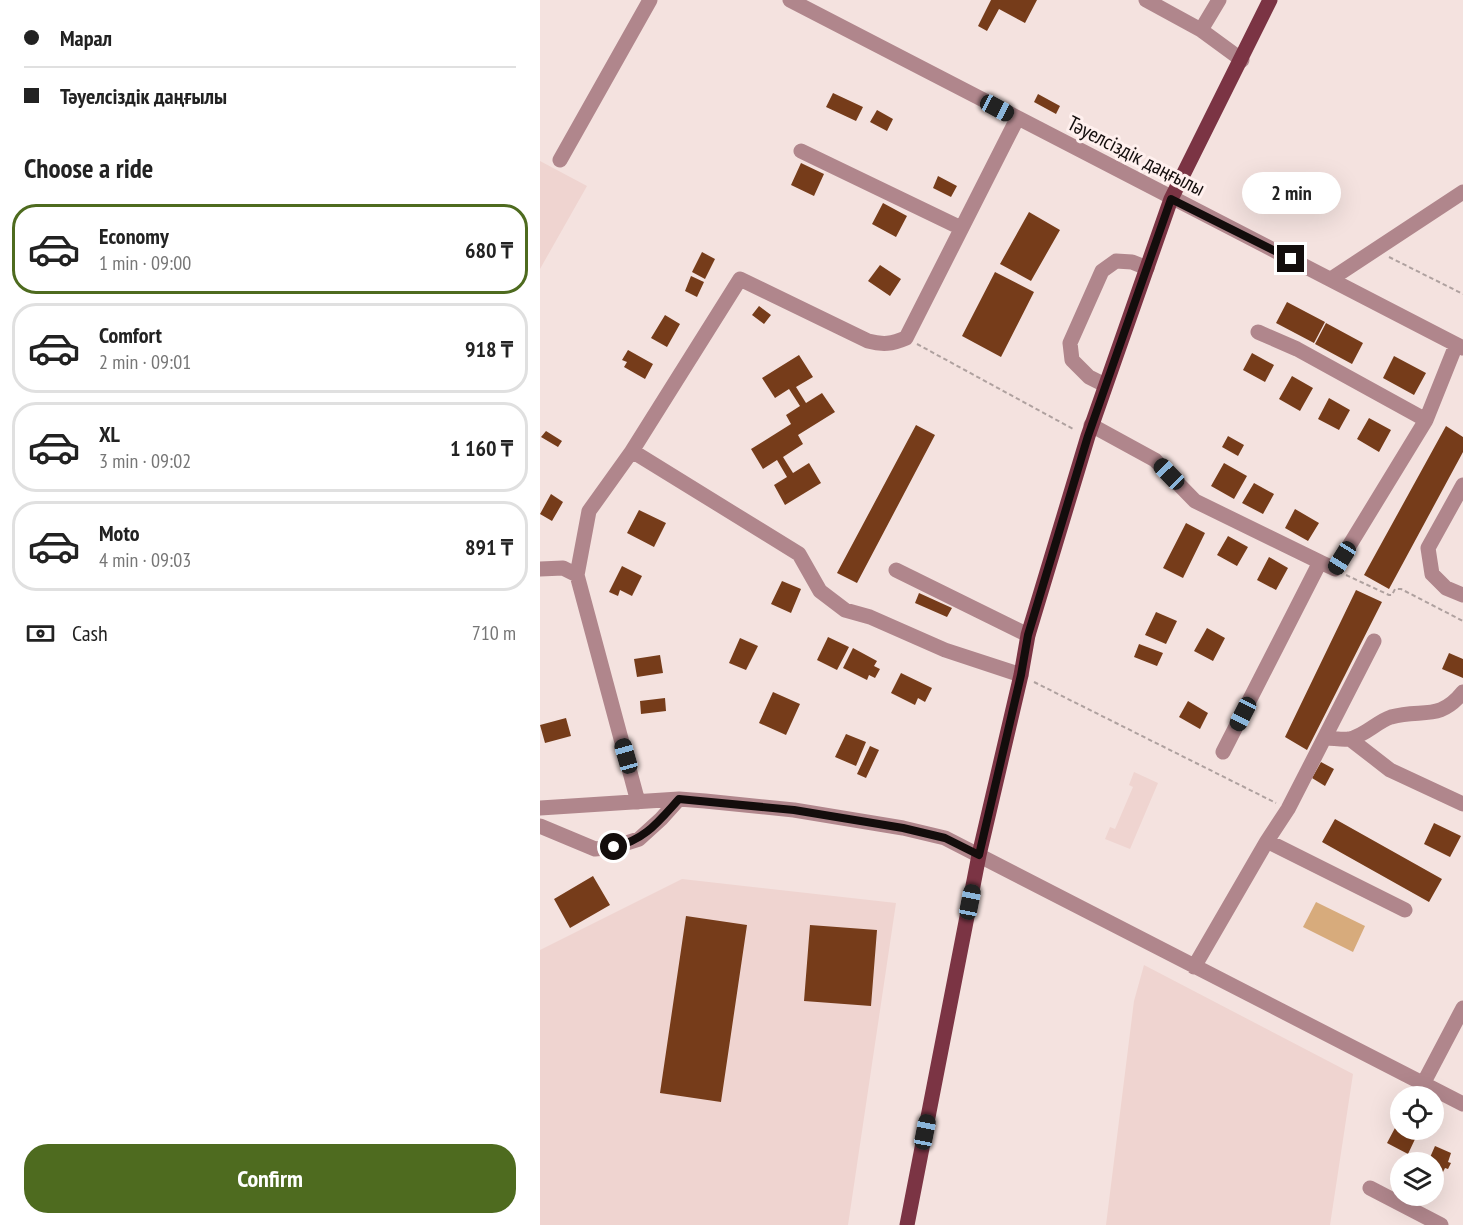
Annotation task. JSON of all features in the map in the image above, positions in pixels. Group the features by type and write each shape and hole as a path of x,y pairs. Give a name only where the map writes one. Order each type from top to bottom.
{"main road":[{"path":"907,1225 979,855 1021,675 1028,635 1089,431 1171,199 1270,0"}],"street":[{"path":"560,160 650,0"},
{"name":"Тәуелсіздік даңғылы","path":"790,0 1460,347"},
{"path":"1146,0 1202,30 1242,60"},
{"path":"1202,30 1219,0"},
{"path":"638,802 577,575 589,511 632,451 740,279 868,341 883,345 896,343 906,338 1017,119"},
{"path":"801,151 961,228"},
{"path":"1331,279 1463,192"},
{"path":"1105,386 1089,377 1072,360 1070,343 1102,271 1116,261 1132,262 1147,268"},
{"path":"1258,332 1297,350 1426,420"},
{"path":"1089,431 1155,460 1195,501 1335,569 1426,420 1460,347"},
{"path":"632,451 799,554 820,591 845,610 870,617 945,650 1021,675"},
{"path":"1463,485 1428,549 1431,574 1446,588 1463,595"},
{"path":"1224,752 1320,562"},
{"path":"540,569 563,568 577,575"},
{"path":"896,570 1028,635"},
{"path":"1194,967 1267,840 1288,809 1374,641"},
{"path":"1326,738 1350,739 1385,719 1403,714 1434,713 1455,702 1463,692"},
{"path":"1350,739 1390,770 1463,804"},
{"path":"540,826 596,849 614,847 639,839 679,799"},
{"path":"540,808 679,799 794,810 903,828 945,838 1463,1104"},
{"path":"1267,840 1405,910"},
{"path":"1424,1084 1463,1008"},
{"path":"1370,1188 1441,1225"}],"path":[{"path":"1376,250 1463,294"},
{"path":"906,338 1089,431"},
{"path":"1335,569 1389,595 1392,595 1395,589 1401,589 1463,621"},
{"path":"1021,675 1288,809"}],"shaded area":[{"path":"540,161 587,186 540,269"},
{"path":"1134,772 1158,783 1130,849 1105,839 1110,827 1115,829 1133,787 1129,785"},
{"path":"682,879 896,903 848,1225 540,1225 540,950"},
{"path":"1316,902 1365,926 1353,952 1303,927"},
{"path":"1144,965 1353,1074 1330,1225 1106,1225 1134,1001"}],"building":[{"path":"991,0 1037,0 1025,23 999,9 987,31 978,26"},
{"path":"833,93 863,107 856,121 826,107"},
{"path":"1038,94 1060,106 1056,114 1034,102"},
{"path":"877,110 893,119 887,131 870,122"},
{"path":"801,163 824,174 814,196 791,185"},
{"path":"938,176 957,186 951,197 933,188"},
{"path":"883,203 907,216 896,237 872,224"},
{"path":"1029,212 1060,230 1031,281 1000,264"},
{"path":"702,252 715,259 705,279 692,272"},
{"path":"880,265 901,279 890,296 868,281"},
{"path":"995,272 1034,292 1001,357 962,336"},
{"path":"691,276 704,282 697,297 685,291"},
{"path":"1287,302 1325,322 1314,343 1276,323"},
{"path":"759,306 771,315 764,324 752,315"},
{"path":"665,315 680,324 667,347 651,338"},
{"path":"1326,323 1363,343 1352,364 1315,344"},
{"path":"628,350 653,364 645,379 624,367 627,362 622,360"},
{"path":"1252,353 1274,365 1265,382 1243,370"},
{"path":"799,355 813,377 796,387 806,403 822,393 835,412 798,435 803,444 783,457 793,473 809,463 821,483 785,505 774,485 787,477 777,460 763,469 751,449 791,424 786,415 800,406 789,389 775,398 762,378"},
{"path":"1394,356 1426,373 1414,395 1383,378"},
{"path":"1292,376 1313,388 1300,411 1279,399"},
{"path":"1329,398 1350,410 1339,430 1318,419"},
{"path":"1369,418 1391,430 1379,452 1357,439"},
{"path":"916,425 935,435 857,583 837,573"},
{"path":"1446,426 1463,437 1463,452 1389,589 1364,575"},
{"path":"546,431 562,441 558,447 541,437"},
{"path":"1228,436 1244,445 1238,456 1222,447"},
{"path":"1224,463 1247,476 1234,499 1211,486"},
{"path":"1254,483 1274,494 1263,514 1242,503"},
{"path":"551,494 563,502 552,521 540,514"},
{"path":"1295,509 1319,523 1308,541 1285,528"},
{"path":"639,510 666,523 654,547 627,533"},
{"path":"1186,523 1205,533 1183,578 1163,568"},
{"path":"1228,536 1248,547 1237,566 1217,555"},
{"path":"1269,557 1288,568 1276,590 1257,580"},
{"path":"622,566 642,576 632,596 620,590 618,596 609,592"},
{"path":"782,581 801,589 791,613 771,604"},
{"path":"1356,590 1382,602 1307,750 1285,737"},
{"path":"919,593 952,608 947,617 915,603"},
{"path":"1156,612 1177,621 1166,644 1145,635"},
{"path":"1207,628 1225,638 1213,661 1194,651"},
{"path":"828,637 849,647 837,670 817,660"},
{"path":"740,638 758,646 746,670 729,663"},
{"path":"1139,644 1163,653 1157,666 1134,657"},
{"path":"853,648 877,661 874,666 880,669 875,678 869,675 867,680 843,668"},
{"path":"1449,653 1463,659 1463,678 1442,669"},
{"path":"660,655 663,673 637,677 634,659"},
{"path":"901,673 932,688 925,702 918,698 915,705 891,693"},
{"path":"773,692 800,704 786,735 759,723"},
{"path":"665,698 666,711 641,714 640,701"},
{"path":"1188,701 1208,713 1200,729 1179,717"},
{"path":"566,718 571,736 545,743 540,725"},
{"path":"846,734 866,742 856,766 835,757"},
{"path":"870,746 879,750 866,778 857,774"},
{"path":"1321,762 1334,769 1325,786 1312,778"},
{"path":"1335,819 1442,879 1429,902 1322,842"},
{"path":"1434,823 1461,836 1450,857 1424,844"},
{"path":"593,876 610,905 570,928 554,899"},
{"path":"686,916 747,925 721,1102 660,1093"},
{"path":"810,925 877,930 871,1006 804,1001"},
{"path":"1390,1137 1390,1140 1415,1140 1409,1152 1404,1152 1387,1143"},
{"path":"1435,1146 1451,1153 1448,1162 1451,1163 1448,1169 1444,1170 1444,1152 1432,1152"}],"route":[{"path":"614,847 639,839 679,799 794,810 903,828 945,838 979,855 1021,675 1028,635 1088,436 1171,199 1291,259"}]}
